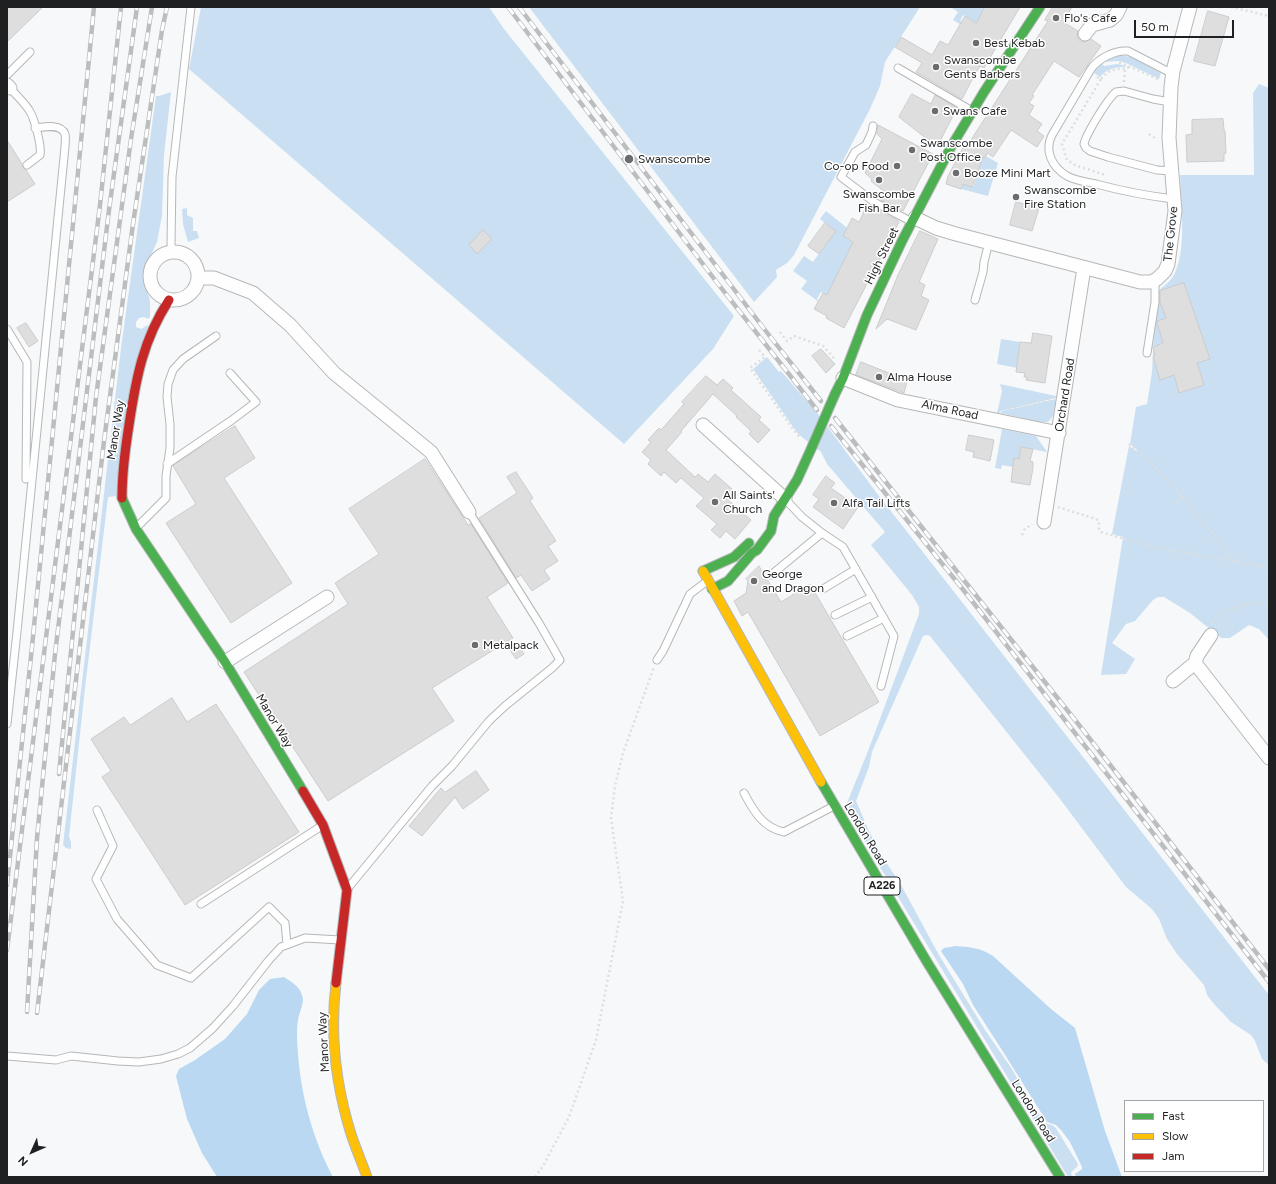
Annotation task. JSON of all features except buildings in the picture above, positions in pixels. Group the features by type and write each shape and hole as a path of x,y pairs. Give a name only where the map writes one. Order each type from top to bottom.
{"main road":[{"name":"High Street","path":"1032,18 1036,7"},
{"name":"High Street","path":"774,516 771,531 757,550 752,553 728,581 710,585 703,571 734,557 743,549 765,523 774,516 785,499 812,447 843,378 867,316 914,220 954,143 1040,7"},
{"name":"Manor Way","path":"169,300 157,319 148,340 135,385 125,443 122,472 122,498 136,529 225,662 323,825 347,890 334,999 334,1031 337,1069 342,1100 350,1134 367,1177"},
{"name":"High Street","path":"724,595 756,558 757,550"},
{"name":"London Road","path":"710,585 724,595 834,806 927,962 1060,1177"}],"street":[{"path":"1085,34 1092,25 1110,20 1116,15 1120,7"},
{"name":"The Grove","path":"1155,281 1166,269 1169,260 1173,228 1174,199 1169,126 1170,102 1173,74 1190,7"},
{"path":"914,220 936,228 1084,268 1140,282 1147,283 1155,281"},
{"path":"173,252 182,253 192,259 198,270 199,278 197,286 192,293 185,298 177,300 169,300 162,297 156,292 150,278 151,270 159,257 166,253 173,252"},
{"name":"Orchard Road","path":"1038,522 1059,433 1084,268"},
{"path":"199,278 214,278 253,293 290,325 334,373 431,452 469,512"},
{"name":"Alma Road","path":"843,378 898,400 1059,433"},
{"path":"703,425 785,499"},
{"path":"225,662 327,597"},
{"path":"1173,681 1195,663 1210,630"},
{"path":"1195,663 1269,758"}],"lane":[{"path":"173,252 171,244 172,177 191,7"},
{"path":"1173,74 1128,51 1120,51 1100,60 1091,69 1052,135 1048,147 1050,156 1058,169 1074,179 1142,195 1174,199"},
{"path":"7,75 30,52"},
{"path":"898,68 973,111"},
{"path":"8,87 29,110 35,128 41,154 38,158 27,165"},
{"path":"1170,102 1124,91 1116,92 1108,100 1084,144 1086,148 1108,157 1157,170 1172,171"},
{"path":"873,126 867,144 855,152 841,177 869,199 914,220"},
{"path":"7,724 18,632 65,153 65,138 63,131 53,127 35,128"},
{"path":"975,300 989,242"},
{"path":"1147,353 1155,302 1155,281"},
{"path":"7,329 27,362 26,479"},
{"path":"136,529 166,498 166,476 170,448 170,424 167,397 168,384 173,370 183,359 216,336"},
{"path":"167,464 256,402 230,373"},
{"path":"785,499 802,517 843,547 894,636 881,686"},
{"path":"347,890 432,786 452,766 493,718 505,706 560,660 539,623 469,512"},
{"path":"771,576 822,533"},
{"path":"823,589 856,569"},
{"path":"657,660 690,594 710,585"},
{"path":"835,615 872,597"},
{"path":"847,636 884,618"},
{"path":"744,793 759,818 771,828 782,832 785,832 834,806"},
{"path":"97,810 113,846 96,879 117,919 157,965 191,978 269,907 285,923 287,944"},
{"path":"201,904 323,825"},
{"path":"7,1056 56,1060 71,1056 139,1062 161,1059 178,1054 190,1048 213,1028 281,947 305,938 341,940"}],"path":[{"path":"1231,7 1269,16"},
{"path":"1100,60 1105,64 1120,63 1129,66 1162,82"},
{"path":"1101,79 1108,72 1118,68 1127,69 1129,66"},
{"path":"780,332 787,341 794,336 823,346 836,361"},
{"path":"759,350 764,357 750,368 795,432 803,440"},
{"path":"1008,409 1055,398"},
{"path":"1129,444 1152,464 1180,495 1227,551 1233,561"},
{"path":"1176,504 1180,495"},
{"path":"1058,507 1096,519 1099,521 1099,529 1101,532 1156,548 1269,567"},
{"path":"1022,535 1024,530 1038,522"},
{"path":"1210,630 1218,616 1234,607 1269,602"},
{"path":"535,1177 543,1166 568,1117 596,1040 623,901 611,818 615,786 623,753 657,660"}],"shaded area":[{"path":"201,7 489,7 504,29 734,316 713,349 624,444 189,69"},
{"path":"529,7 920,7 885,62 880,86 870,109 794,255 787,263 776,270 777,277 754,302"},
{"path":"950,7 985,7 986,29 963,15 960,21 971,28 970,30 953,20 958,12"},
{"path":"1118,55 1131,57 1161,73 1159,79 1126,63 1118,61 1103,62"},
{"path":"1102,64 1104,66 1117,64 1126,66 1111,69 1100,77 1094,73"},
{"path":"1259,84 1269,88 1269,640 1259,629 1249,625 1230,638 1221,638 1190,613 1164,597 1158,597 1153,600 1135,621 1126,624 1112,643 1135,659 1126,674 1101,675 1123,537 1112,534 1129,446 1138,452 1130,444 1136,407 1147,404 1152,372 1156,293 1174,275 1181,253 1182,212 1180,175 1254,175 1253,93"},
{"path":"171,92 164,155 162,216 157,242 144,270 144,282 150,300 150,317 148,319 144,317 139,318 136,322 136,327 141,329 148,325 117,496 108,497 69,836 71,849 66,848 63,845 121,348 156,96"},
{"path":"986,156 998,163 988,196 961,189 963,184 973,187 980,166 979,165 983,157 985,158"},
{"path":"187,208 187,215 193,218 193,231 197,231 199,238 188,242 183,224 182,209"},
{"path":"826,211 855,234 850,234 847,239 853,242 859,258 848,252 845,258 851,261 835,300 821,292 817,299 820,301 819,302 801,289 807,281 793,271 804,256 813,262 835,231 820,219"},
{"path":"1001,339 1020,342 1017,368 997,364"},
{"path":"767,357 818,414 876,492 1269,995 1269,1065 1262,1059 1251,1035 1231,1022 1207,995 1204,985 1177,954 1167,939 1159,919 1152,909 1126,887 1060,799 930,636 923,636 872,752 869,767 856,801 883,858 900,883 939,955 985,1030 1012,1069 1044,1123 1052,1125 1056,1128 1078,1164 1077,1167 1071,1172 1072,1177 1068,1177 869,849 847,803 919,614 919,607 912,595 871,545 885,532 827,464 821,452 798,434 753,369"},
{"path":"1000,384 1056,396 1056,398 997,413 1002,391"},
{"path":"1056,399 1053,416 1048,422 1040,422 1000,413 1002,411"},
{"path":"1002,429 1036,436 1047,452 1021,447 1020,453 1027,455 1013,467 1002,465 1001,469 995,468"},
{"path":"956,946 975,948 993,956 1051,1009 1075,1028 1105,1131 1122,1177 1076,1177 1075,1174 1082,1169 1082,1167 1070,1142 1056,1125 1047,1122 973,1005 963,984 941,951 944,948"},
{"path":"284,977 298,988 303,999 297,1033 303,1090 318,1144 333,1177 217,1177 202,1153 187,1119 176,1076 179,1069 195,1060 225,1039 247,1014 259,990 270,979"}],"railway":[{"path":"7,885 32,647 94,7"},
{"path":"7,950 100,205 121,7"},
{"path":"27,1012 37,838 55,654 109,210 137,7"},
{"path":"59,774 96,397 131,139 152,7"},
{"path":"37,1013 104,441 133,224 162,30 167,7"},
{"path":"508,7 715,280 817,410"},
{"path":"519,7 765,330 821,401"},
{"path":"835,418 1083,730 1269,969"},
{"path":"831,426 965,592 1269,982"}],"traffic: fast":[{"path":"835,394 843,378 867,315 902,241 951,147 984,92 1040,7"},
{"path":"812,447 835,394"},
{"path":"712,589 728,581 752,553 757,550 771,531 774,516 797,480 812,447"},
{"path":"122,498 136,529 225,662 303,791"},
{"path":"703,571 734,557 749,543"},
{"path":"821,782 927,962 1060,1177"}],"traffic: slow":[{"path":"703,571 821,782"},
{"path":"336,983 334,1002 334,1040 341,1097 351,1134 367,1177"}],"traffic: jam":[{"path":"122,498 125,452 138,375 153,330 169,300"},
{"path":"303,791 323,825 347,890 336,983"}],"place":[{"name":"Flo's Cafe","path":"1056,18"},
{"name":"Best Kebab","path":"976,43"},
{"name":"Swanscombe Gents Barbers","path":"936,67"},
{"name":"Swans Cafe","path":"935,111"},
{"name":"Swanscombe Post Office","path":"912,150"},
{"name":"Swanscombe","path":"629,159"},
{"name":"Co-op Food","path":"897,166"},
{"name":"Booze Mini Mart","path":"956,173"},
{"name":"Swanscombe Fish Bar","path":"879,180"},
{"name":"Swanscombe Fire Station","path":"1016,197"},
{"name":"Alma House","path":"879,377"},
{"name":"All Saints' Church","path":"715,502"},
{"name":"Alfa Tail Lifts","path":"834,503"},
{"name":"George and Dragon","path":"754,581"},
{"name":"Metalpack","path":"475,645"}]}
